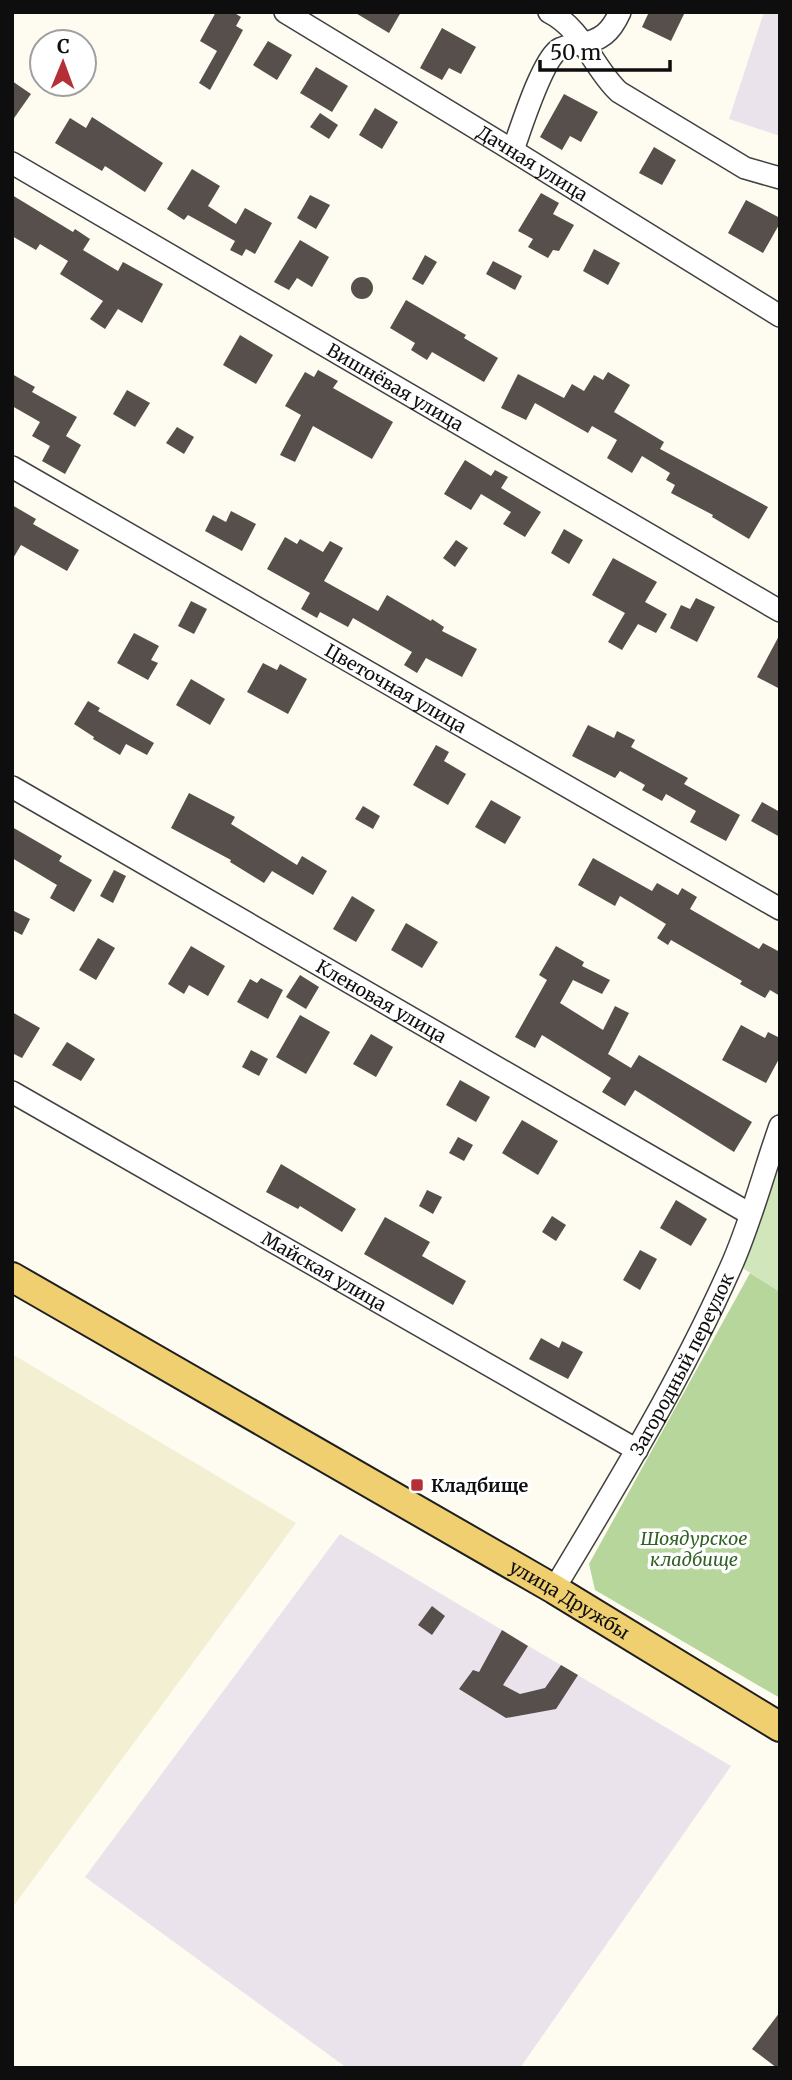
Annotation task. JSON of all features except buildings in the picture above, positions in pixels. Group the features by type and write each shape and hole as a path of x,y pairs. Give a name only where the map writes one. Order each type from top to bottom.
{"main road":[{"name":"улица Дружбы","path":"12,1276 554,1589 780,1727"}],"street":[{"name":"Дачная улица","path":"285,12 780,316"},
{"path":"549,12 585,43 603,74 620,92 745,168 780,178"},
{"path":"513,150 551,58 558,50 569,45 596,40 613,28 620,12"},
{"name":"Вишнёвая улица","path":"12,163 780,611"},
{"name":"Цветочная улица","path":"12,467 780,909"},
{"name":"Кленовая улица","path":"12,787 750,1214"},
{"name":"Майская улица","path":"12,1092 637,1450"},
{"name":"Загородный переулок","path":"554,1589 637,1450 700,1335 774,1162 780,1126"}],"shaded area":[{"path":"764,12 780,12 780,136 729,119"},
{"path":"12,1354 296,1523 12,1908"},
{"path":"340,1534 731,1766 520,2068 347,2068 85,1877"}],"green space":[{"path":"780,1140 780,1292 738,1265"},
{"name":"Шоядурское кладбище","path":"750,1273 780,1292 780,1698 595,1590 589,1564"}],"place":[{"name":"Кладбище","path":"417,1485"}]}
